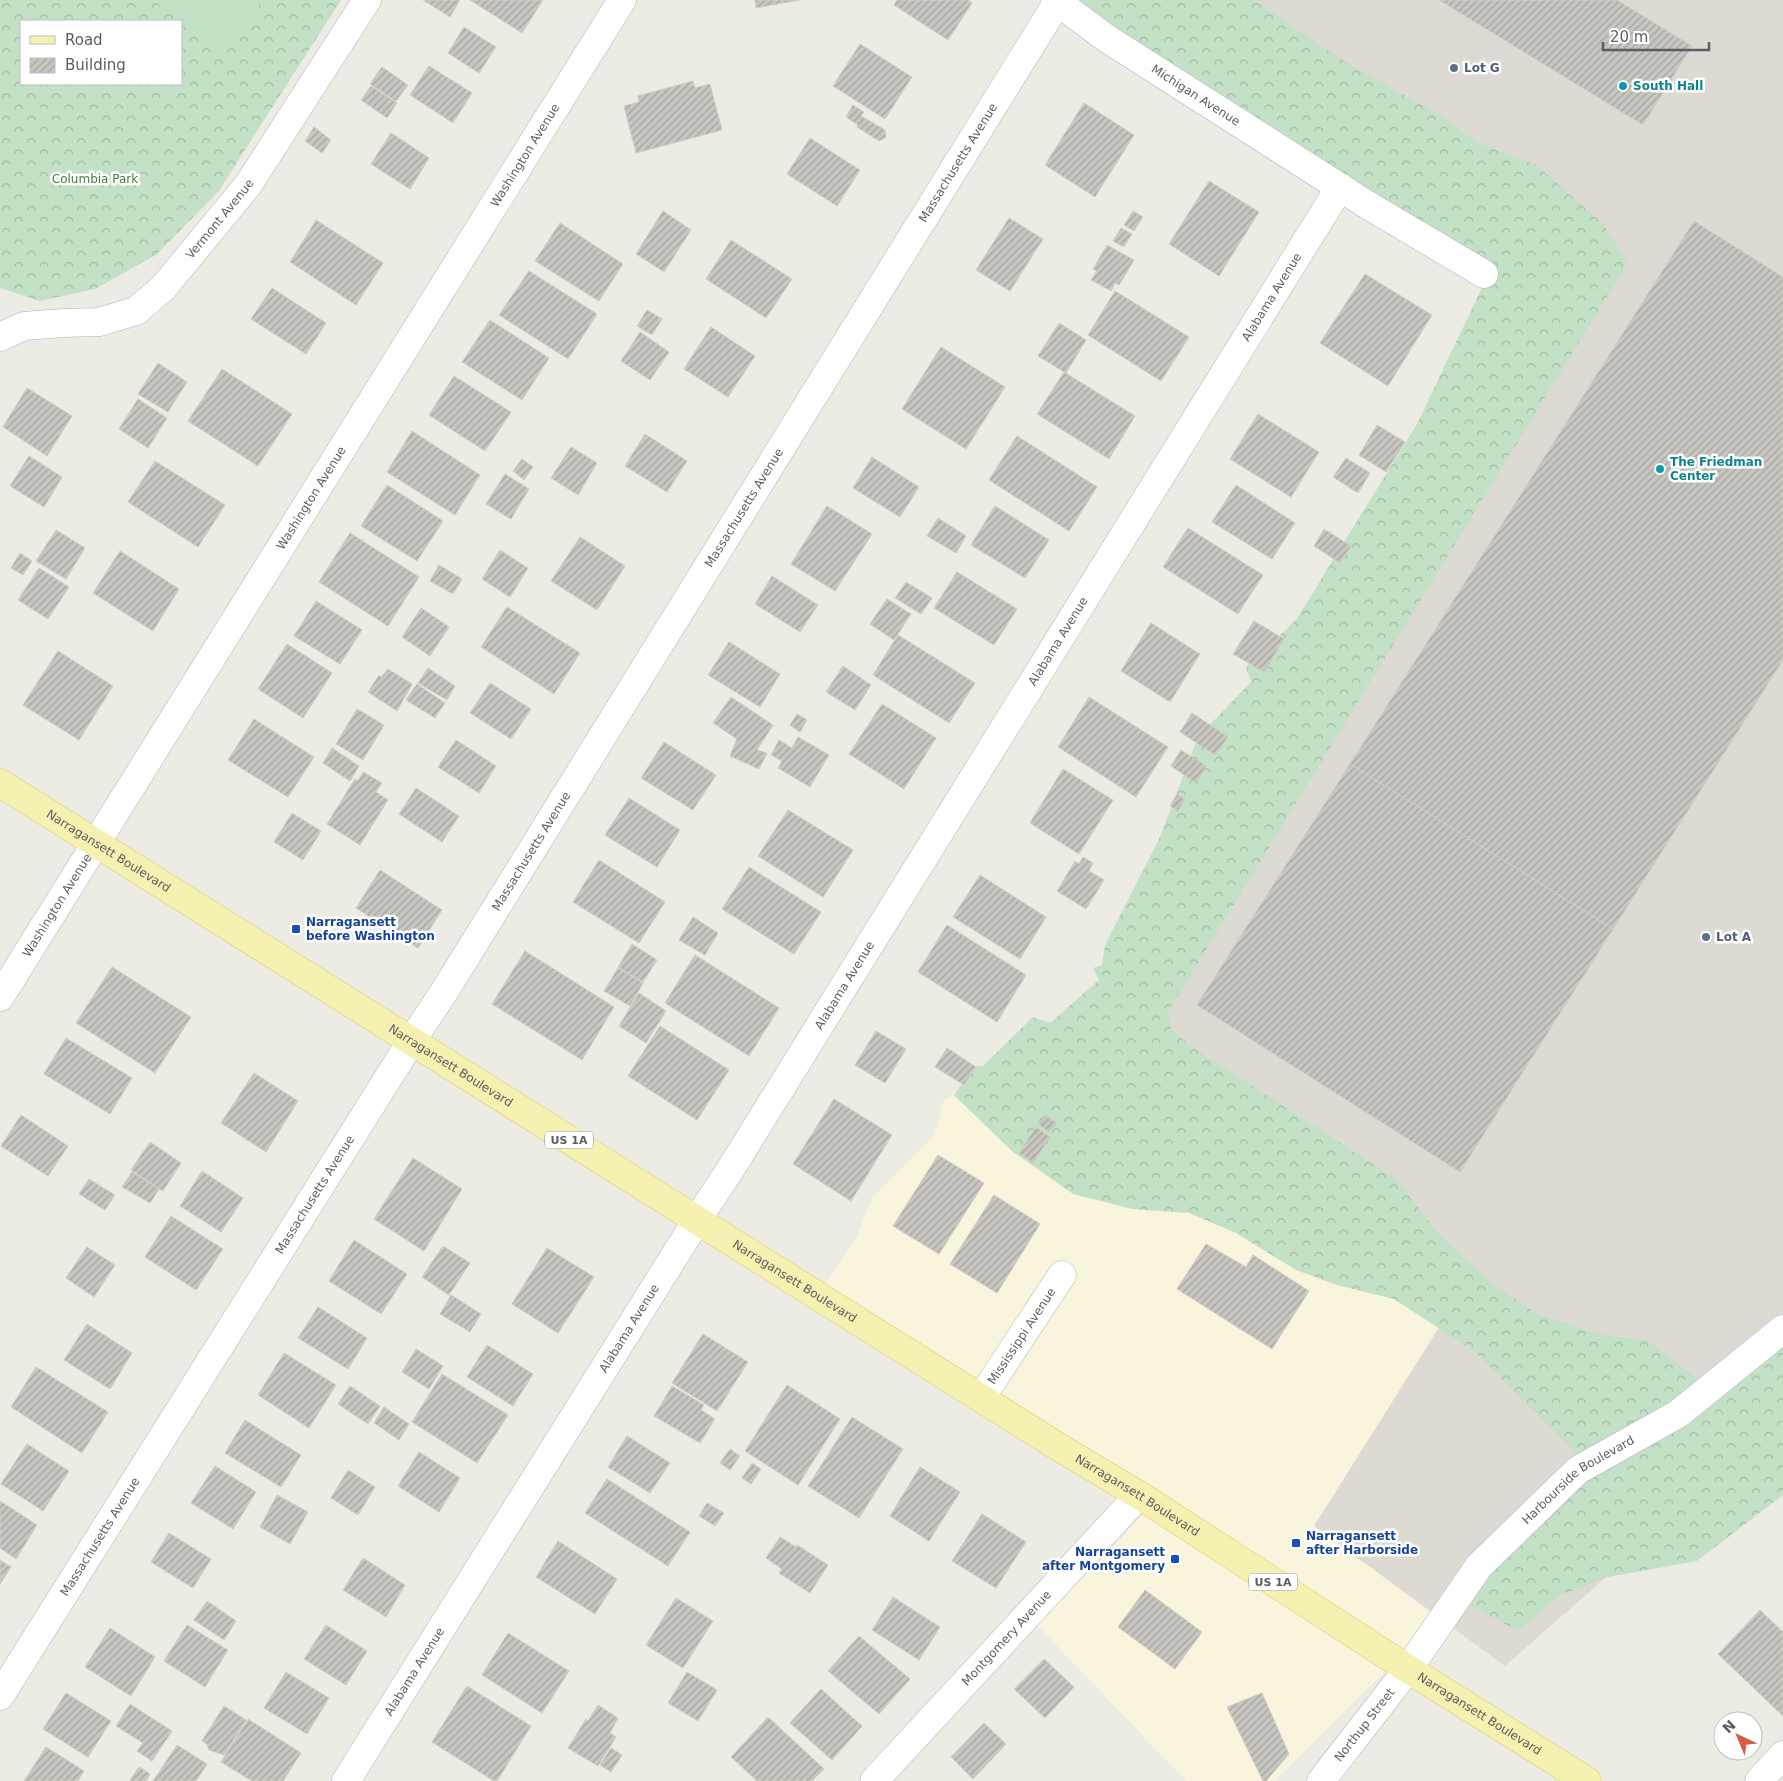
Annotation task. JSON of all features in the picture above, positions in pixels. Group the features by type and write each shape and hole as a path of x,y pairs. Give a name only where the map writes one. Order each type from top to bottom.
{"main road":[{"name":"Narragansett Boulevard","path":"0,783 1062,1449 1139,1495 1588,1781"}],"street":[{"name":"Vermont Avenue","path":"0,336 24,326 100,322 136,311 163,288 248,185 367,0"},
{"name":"Washington Avenue","path":"0,997 622,0"},
{"name":"Michigan Avenue","path":"1056,1 1106,38 1340,187 1484,274"},
{"name":"Massachusetts Avenue","path":"0,1696 444,992 1056,1"},
{"name":"Alabama Avenue","path":"346,1781 730,1170 1340,187"},
{"name":"Mississippi Avenue","path":"981,1398 1062,1275"},
{"name":"Harbourside Boulevard","path":"1408,1668 1479,1566 1578,1470 1678,1414 1783,1329"},
{"name":"Montgomery Avenue","path":"874,1781 1139,1495"},
{"name":"Northup Street","path":"1321,1781 1408,1668"},
{"path":"1759,1781 1783,1755"}],"shaded area":[{"path":"1104,0 1783,0 1783,1422 1505,1666 1314,1526 1450,1310 1055,1075 1516,266"},
{"path":"954,1095 1013,1152 1132,1209 1189,1213 1236,1233 1296,1270 1337,1285 1394,1299 1475,1352 1581,1458 1413,1644 1274,1781 1186,1781 1037,1625 1153,1504 819,1293 856,1238 872,1199 936,1133 934,1127 937,1129 943,1101"}],"green space":[{"name":"Columbia Park","path":"0,0 341,0 218,192 156,255 95,289 40,301 0,288"},
{"path":"163,0 262,0 225,53 182,22 182,20 179,20 159,6"},
{"path":"1058,0 1254,0 1339,58 1444,118 1477,143 1535,164 1604,225 1627,264 1168,1012 1171,1030 1191,1046 1396,1179 1437,1232 1491,1283 1539,1315 1602,1335 1647,1340 1703,1383 1783,1318 1783,1495 1697,1561 1603,1578 1574,1591 1563,1593 1518,1631 1454,1596 1581,1458 1475,1352 1394,1299 1337,1285 1296,1270 1236,1233 1189,1213 1132,1209 1073,1194 1013,1152 954,1095 975,1066 983,1066 1033,1017 1050,1023 1099,980 1093,968 1102,965 1105,945 1160,837 1198,737 1251,682 1246,667 1296,620 1417,424 1489,273"}],"building":[{"path":"423,0 460,0 450,17"},
{"path":"470,0 543,0 522,33"},
{"path":"755,0 800,0 756,8"},
{"path":"897,0 968,0 972,3 948,40 894,5"},
{"name":"South Hall","path":"1439,0 1617,0 1692,46 1643,125"},
{"path":"464,27 496,47 479,73 448,53"},
{"path":"860,44 912,77 885,119 833,86"},
{"path":"429,66 472,93 453,123 410,95"},
{"path":"382,67 408,85 396,101 370,84"},
{"path":"693,81 695,88 710,84 722,130 636,153 624,106 639,102 638,96"},
{"path":"371,86 397,103 387,118 361,100"},
{"path":"1084,103 1134,135 1095,197 1045,165"},
{"path":"853,105 864,112 861,116 885,130 886,137 879,141 857,127 858,125 846,117"},
{"path":"314,127 331,140 322,153 305,141"},
{"path":"391,133 429,158 410,189 371,164"},
{"path":"810,138 860,170 837,206 787,174"},
{"path":"1209,181 1259,212 1219,276 1169,244"},
{"path":"663,211 691,230 664,272 636,254"},
{"path":"1133,211 1143,217 1134,231 1124,225"},
{"path":"1009,218 1043,239 1010,291 976,270"},
{"path":"316,220 383,263 356,305 290,262"},
{"name":"The Friedman Center","path":"1694,221 1783,277 1783,660 1613,929 1350,764"},
{"path":"560,223 623,264 599,301 535,261"},
{"path":"1121,228 1132,234 1124,247 1113,241"},
{"path":"731,240 792,279 766,318 706,279"},
{"path":"1107,245 1134,260 1119,285 1115,283 1111,291 1091,280 1097,271 1093,269"},
{"path":"529,271 597,314 568,359 499,315"},
{"path":"1365,274 1432,315 1388,386 1320,343"},
{"path":"272,288 326,323 306,354 251,319"},
{"path":"1115,291 1189,337 1161,381 1088,335"},
{"path":"647,310 662,319 652,335 637,326"},
{"path":"490,320 549,358 522,400 462,362"},
{"path":"1059,323 1086,340 1066,373 1038,356"},
{"path":"711,327 755,356 728,397 684,369"},
{"path":"640,332 669,352 650,380 621,361"},
{"path":"941,347 1005,387 966,449 902,409"},
{"path":"158,363 187,382 168,412 138,394"},
{"path":"222,369 292,414 258,466 188,421"},
{"path":"1064,372 1135,416 1109,459 1037,414"},
{"path":"454,376 511,412 485,451 429,415"},
{"path":"27,388 72,416 47,456 3,427"},
{"path":"138,399 167,418 148,448 119,429"},
{"path":"1258,414 1319,452 1291,497 1230,459"},
{"path":"1377,425 1405,442 1386,472 1359,455"},
{"path":"412,431 480,475 455,515 387,472"},
{"path":"645,434 687,461 667,492 625,466"},
{"path":"1017,436 1097,487 1069,531 989,480"},
{"path":"571,447 597,463 578,495 551,478"},
{"path":"29,456 62,477 44,507 10,486"},
{"path":"872,457 919,487 900,517 853,488"},
{"path":"1346,458 1370,473 1358,493 1333,477"},
{"path":"522,459 533,467 524,480 513,471"},
{"path":"155,461 225,505 198,547 128,502"},
{"path":"505,474 529,489 511,519 486,504"},
{"path":"387,485 443,521 417,561 361,526"},
{"path":"1236,485 1295,523 1272,559 1212,522"},
{"path":"827,506 872,534 835,591 791,564"},
{"path":"995,506 1049,540 1025,578 971,545"},
{"path":"938,518 966,536 956,553 927,536"},
{"path":"1188,528 1263,575 1238,614 1163,567"},
{"path":"1324,529 1351,546 1340,563 1314,546"},
{"path":"56,530 85,548 66,579 36,561"},
{"path":"350,533 419,577 388,626 319,582"},
{"path":"580,537 625,566 597,610 551,581"},
{"path":"500,550 528,568 510,597 482,579"},
{"path":"120,551 179,589 153,631 93,593"},
{"path":"20,553 32,561 23,575 11,568"},
{"path":"439,565 462,579 453,594 430,581"},
{"path":"39,568 69,587 48,619 18,600"},
{"path":"957,572 1017,609 994,645 934,608"},
{"path":"772,576 818,605 800,632 755,604"},
{"path":"906,582 932,598 921,614 895,598"},
{"path":"887,599 911,614 894,640 870,624"},
{"path":"316,601 362,630 340,664 294,636"},
{"path":"507,607 580,653 554,694 481,647"},
{"path":"421,608 449,627 430,656 402,637"},
{"path":"1254,621 1284,639 1264,672 1233,654"},
{"path":"1151,623 1200,654 1170,702 1121,671"},
{"path":"898,635 975,683 949,723 873,675"},
{"path":"729,642 780,674 760,707 708,675"},
{"path":"287,644 332,673 303,718 258,689"},
{"path":"58,651 113,686 79,740 23,705"},
{"path":"843,666 871,685 855,710 826,692"},
{"path":"428,668 455,686 447,700 418,683"},
{"path":"388,669 412,684 397,711 368,692 379,675 381,677"},
{"path":"490,683 531,709 511,739 470,713"},
{"path":"417,684 445,703 435,718 406,700"},
{"path":"731,697 773,725 757,750 767,753 759,769 730,756 737,739 713,723"},
{"path":"1089,697 1168,747 1136,797 1058,747"},
{"path":"882,704 936,738 904,789 849,754"},
{"path":"357,709 384,725 363,760 336,744"},
{"path":"1192,713 1228,737 1215,755 1180,732"},
{"path":"797,714 807,720 800,732 790,725"},
{"path":"254,719 314,757 288,797 228,760"},
{"path":"798,737 829,755 810,787 778,768 782,761 771,755 779,740 792,748"},
{"path":"456,740 496,766 479,793 438,767"},
{"path":"664,742 716,775 693,810 641,778"},
{"path":"332,748 359,766 350,781 323,763"},
{"path":"1181,750 1206,766 1196,783 1171,766"},
{"path":"1350,764 1613,929 1460,1172 1197,1005"},
{"path":"1063,769 1113,800 1079,854 1030,823"},
{"path":"363,772 382,783 376,792 388,800 360,845 327,824 355,779 358,781"},
{"path":"416,788 459,816 442,842 399,814"},
{"path":"1177,794 1185,799 1178,811 1170,806"},
{"path":"629,798 680,830 657,867 605,835"},
{"path":"788,810 853,850 823,897 758,856"},
{"path":"292,813 321,831 303,860 274,842"},
{"path":"1083,857 1093,863 1089,871 1104,880 1086,909 1057,891 1075,861 1079,864"},
{"path":"599,860 665,902 639,943 573,902"},
{"path":"749,867 821,912 794,954 722,909"},
{"path":"380,870 442,910 418,948 356,908"},
{"path":"980,875 1046,917 1020,959 953,917"},
{"path":"693,917 718,933 705,955 679,940"},
{"path":"947,925 1026,975 997,1022 918,972"},
{"path":"632,944 657,960 643,982 618,967"},
{"path":"525,951 614,1007 582,1060 492,1004"},
{"path":"695,955 779,1008 749,1056 665,1003"},
{"path":"112,967 191,1017 155,1073 76,1023"},
{"path":"618,968 643,983 630,1006 604,991"},
{"path":"639,993 666,1011 646,1043 619,1026"},
{"path":"660,1026 729,1070 697,1120 628,1076"},
{"path":"876,1031 906,1049 885,1083 855,1065"},
{"path":"66,1038 132,1078 110,1114 44,1074"},
{"path":"947,1048 976,1067 964,1085 935,1067"},
{"path":"254,1073 298,1101 266,1152 221,1123"},
{"path":"834,1099 892,1135 851,1201 793,1164"},
{"path":"21,1115 68,1146 48,1176 1,1146"},
{"path":"1045,1115 1057,1123 1049,1132 1038,1124"},
{"path":"1036,1127 1050,1137 1033,1163 1019,1153"},
{"path":"150,1142 181,1163 163,1191 131,1170"},
{"path":"938,1155 984,1183 939,1254 893,1226"},
{"path":"413,1158 462,1189 424,1251 374,1219"},
{"path":"202,1171 243,1198 221,1232 180,1206"},
{"path":"132,1172 159,1189 150,1203 122,1187"},
{"path":"89,1179 115,1195 105,1210 79,1194"},
{"path":"994,1195 1040,1224 997,1293 950,1264"},
{"path":"171,1216 223,1249 196,1290 145,1257"},
{"path":"354,1240 407,1274 381,1314 329,1281"},
{"path":"1206,1244 1246,1267 1253,1255 1309,1291 1272,1349 1177,1289"},
{"path":"443,1246 470,1263 449,1295 422,1277"},
{"path":"87,1247 115,1265 94,1297 66,1278"},
{"path":"547,1248 594,1277 558,1333 512,1304"},
{"path":"451,1295 481,1314 470,1332 440,1314"},
{"path":"318,1307 367,1338 348,1369 298,1338"},
{"path":"87,1324 132,1353 110,1389 64,1360"},
{"path":"703,1334 748,1362 717,1411 672,1383"},
{"path":"487,1345 533,1374 513,1406 467,1377"},
{"path":"416,1349 443,1366 429,1389 402,1372"},
{"path":"284,1353 336,1385 309,1428 258,1395"},
{"path":"36,1367 108,1412 82,1453 11,1407"},
{"path":"442,1374 508,1415 477,1463 412,1422"},
{"path":"787,1385 840,1419 798,1485 745,1451"},
{"path":"350,1386 380,1406 368,1424 338,1404"},
{"path":"672,1386 704,1405 701,1410 715,1419 700,1443 654,1416"},
{"path":"384,1407 409,1424 399,1440 374,1423"},
{"path":"852,1417 903,1449 859,1518 808,1486"},
{"path":"245,1420 301,1455 281,1487 225,1453"},
{"path":"627,1436 670,1463 650,1493 608,1467"},
{"path":"27,1444 69,1471 43,1511 1,1484"},
{"path":"730,1449 740,1456 730,1470 720,1463"},
{"path":"419,1452 460,1478 439,1512 398,1486"},
{"path":"752,1463 761,1469 751,1484 742,1478"},
{"path":"215,1466 256,1492 233,1529 191,1503"},
{"path":"920,1467 960,1492 929,1541 890,1516"},
{"path":"348,1470 375,1487 358,1515 331,1498"},
{"path":"607,1479 690,1532 668,1566 585,1513"},
{"path":"277,1495 308,1512 290,1544 260,1527"},
{"path":"0,1501 37,1525 16,1559 0,1548"},
{"path":"707,1503 724,1513 715,1526 699,1516"},
{"path":"982,1514 1026,1542 996,1588 952,1561"},
{"path":"169,1533 211,1559 193,1588 151,1562"},
{"path":"780,1537 796,1547 797,1545 828,1565 810,1593 779,1573 782,1569 766,1558"},
{"path":"558,1541 617,1579 595,1614 536,1577"},
{"path":"363,1558 405,1585 386,1617 343,1590"},
{"path":"0,1560 11,1567 0,1584"},
{"path":"1145,1590 1202,1632 1175,1669 1118,1627"},
{"path":"893,1597 940,1627 919,1660 872,1630"},
{"path":"676,1598 713,1621 683,1668 646,1645"},
{"path":"207,1601 236,1621 224,1640 194,1620"},
{"path":"1760,1610 1783,1632 1783,1716 1718,1654"},
{"path":"187,1625 228,1650 205,1687 164,1661"},
{"path":"326,1625 367,1651 346,1685 304,1659"},
{"path":"110,1628 155,1657 131,1696 85,1667"},
{"path":"508,1633 569,1671 542,1713 482,1675"},
{"path":"859,1636 910,1679 879,1714 828,1671"},
{"path":"1044,1659 1074,1687 1045,1718 1014,1689"},
{"path":"286,1672 329,1698 307,1734 264,1708"},
{"path":"687,1672 717,1690 698,1721 668,1703"},
{"path":"467,1686 531,1726 497,1781 494,1781 432,1742"},
{"path":"821,1689 862,1726 832,1760 790,1723"},
{"path":"66,1693 111,1721 88,1757 43,1729"},
{"path":"1262,1693 1289,1754 1266,1781 1263,1781 1227,1707"},
{"path":"130,1704 172,1731 152,1761 137,1751 143,1743 116,1726"},
{"path":"598,1705 618,1718 610,1733 616,1737 598,1766 568,1748 586,1719 588,1721"},
{"path":"224,1706 246,1720 224,1755 209,1750 207,1744 202,1741"},
{"path":"768,1717 824,1769 812,1781 757,1781 731,1757"},
{"path":"248,1719 301,1753 283,1781 252,1781 221,1762"},
{"path":"984,1723 1006,1744 973,1779 951,1757"},
{"path":"177,1745 207,1764 196,1781 153,1781"},
{"path":"46,1747 84,1771 78,1781 24,1781"},
{"path":"611,1748 622,1755 611,1772 600,1765"},
{"path":"139,1767 150,1774 146,1781 130,1780"}],"place":[{"name":"Lot G","path":"1454,68"},
{"name":"South Hall","path":"1623,86"},
{"name":"The Friedman Center","path":"1660,469"},
{"name":"Narragansett before Washington","path":"296,929"},
{"name":"Lot A","path":"1706,937"},
{"name":"Narragansett after Harborside","path":"1296,1543"},
{"name":"Narragansett after Montgomery","path":"1175,1559"}]}
